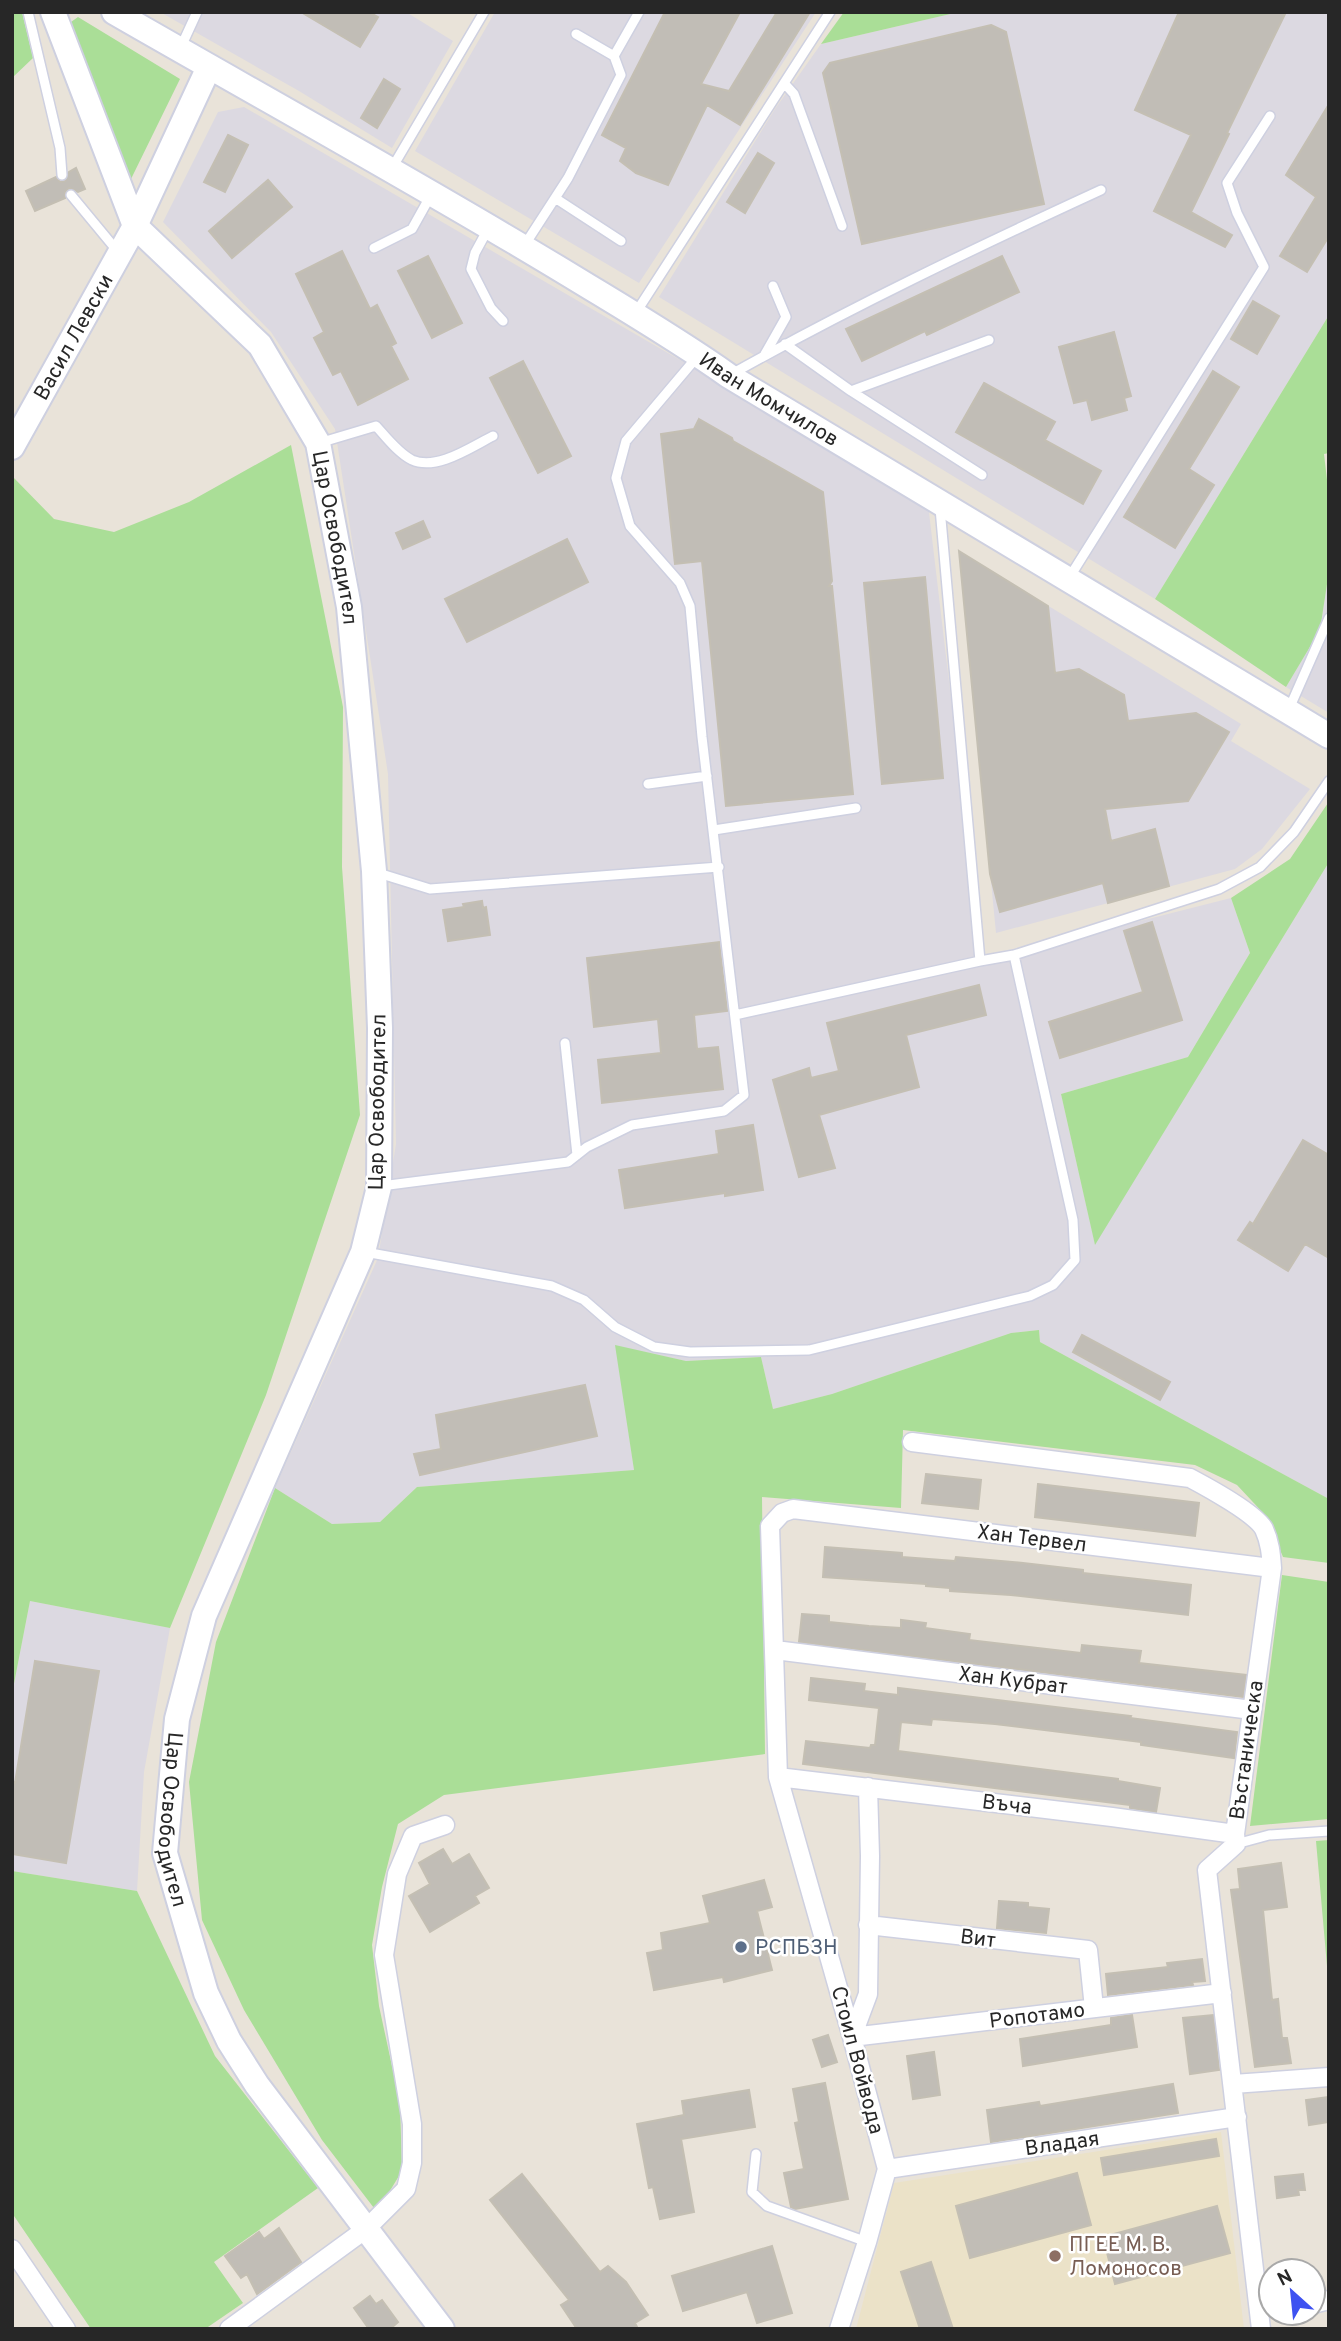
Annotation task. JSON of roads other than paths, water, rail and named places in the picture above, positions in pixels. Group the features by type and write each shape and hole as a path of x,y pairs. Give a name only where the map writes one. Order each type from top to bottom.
{"main road":[{"name":"Цар Освободител","path":"53,12 135,226 260,345 317,443 349,607 374,871 380,1028 379,1187 363,1252 204,1616 177,1719 165,1853 206,1993 229,2041 257,2085 442,2329"},
{"name":"Иван Момчилов","path":"114,12 523,247 729,376 1329,736"},
{"name":"Васил Левски","path":"12,447 135,226 209,67"}],"street":[{"name":"Въстаническа","path":"912,1442 1190,1478 1263,1526 1271,1547 1272,1568 1235,1839 1207,1870 1257,2267"},
{"name":"Хан Тервел","path":"793,1509 1272,1568"},
{"name":"Стоил Войвода","path":"793,1509 782,1513 770,1526 778,1777 887,2169"},
{"name":"Хан Кубрат","path":"775,1650 1252,1710"},
{"name":"Въча","path":"778,1777 1112,1817 1235,1839"},
{"path":"852,2037 868,1994 868,1787"},
{"path":"229,2329 366,2229 406,2189 412,2163 412,2124 384,1955 397,1874 413,1836 445,1825"},
{"name":"Вит","path":"868,1925 1088,1950 1094,2008"},
{"name":"Ропотамо","path":"852,2037 1222,1993"},
{"path":"1233,2084 1329,2077"},
{"name":"Владая","path":"887,2169 1237,2117"},
{"path":"839,2329 887,2169"},
{"path":"12,2249 66,2329"}],"lane":[{"path":"28,12 60,148 62,175"},
{"path":"180,50 197,12"},
{"path":"391,169 484,12"},
{"path":"614,56 639,12"},
{"path":"634,315 830,12"},
{"path":"523,247 568,178 621,75 614,56 576,34"},
{"path":"784,83 794,94 842,226"},
{"path":"1069,580 1264,267 1237,213 1227,183 1270,116"},
{"path":"729,376 785,344 943,263 1101,190"},
{"path":"374,248 412,229 432,194"},
{"path":"71,195 120,254"},
{"path":"555,198 621,241"},
{"path":"488,227 475,253 471,269 491,308 503,321"},
{"path":"764,356 786,317 773,286"},
{"path":"851,391 989,340"},
{"path":"785,344 851,391 982,475"},
{"path":"379,1187 568,1163 587,1147 632,1125 724,1111 744,1095 690,606 680,583 630,526 616,478 626,440 699,355"},
{"path":"317,443 376,426 392,444 412,460 433,463 493,436"},
{"path":"940,502 980,961"},
{"path":"1287,712 1329,618"},
{"path":"648,785 707,776"},
{"path":"735,1015 1014,955 1219,889 1260,867 1294,832 1329,781"},
{"path":"714,830 856,808"},
{"path":"374,871 430,889 719,867"},
{"path":"363,1252 552,1286 584,1300 615,1327 654,1347 690,1352 809,1350 1030,1296 1053,1284 1075,1260 1073,1220 1014,955"},
{"path":"565,1043 577,1155"},
{"path":"1235,1839 1329,1831"},
{"path":"756,2154 752,2192 766,2206 867,2242"}],"place":[{"name":"РСПБЗН","path":"741,1947"},
{"name":"ПГЕЕ М. В. Ломоносов","path":"1055,2256"}]}
